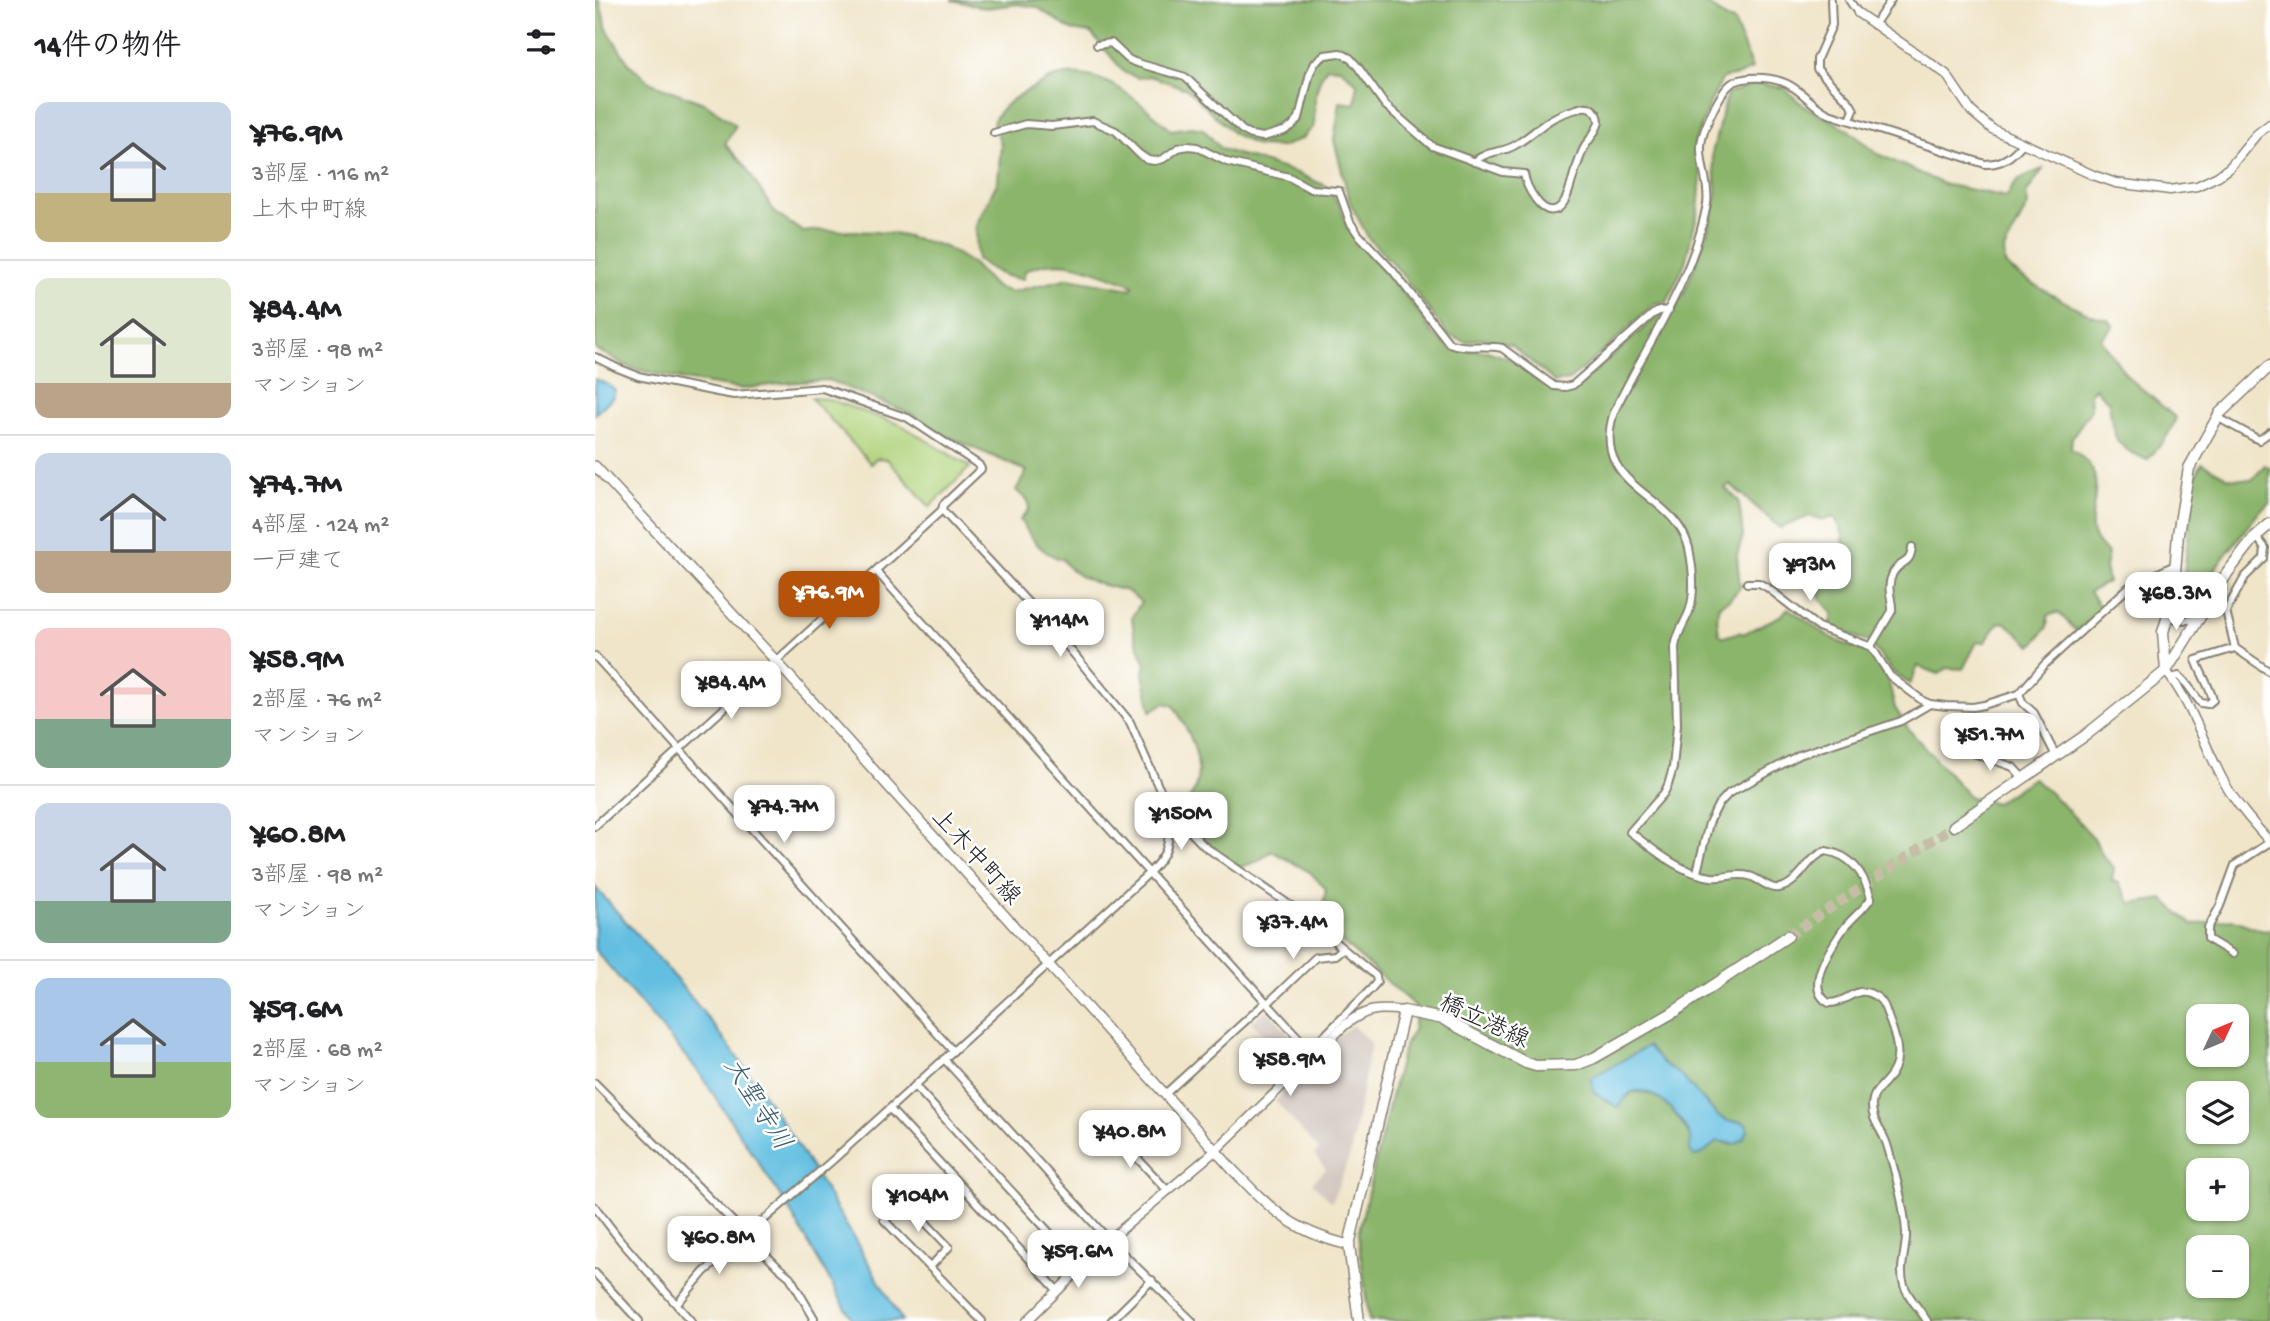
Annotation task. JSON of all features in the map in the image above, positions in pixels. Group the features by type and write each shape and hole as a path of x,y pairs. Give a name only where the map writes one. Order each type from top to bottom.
{"main road":[{"path":"2169,675 2163,632 2170,612 2189,468 2217,416 2268,369"},
{"name":"上木中町線","path":"595,466 776,661 1215,1151 1283,1218 1313,1235 1349,1245"},
{"path":"1954,826 2169,675 2228,572 2256,536 2270,524"},
{"name":"橋立港線","path":"1359,1321 1349,1245 1404,1011 1443,1020 1526,1063 1536,1066 1576,1065 1594,1058 1672,1013 1788,936"}],"street":[{"path":"1831,0 1832,25 1817,59 1817,69 1854,110 1850,120"},
{"path":"1849,0 1858,13 1946,74 1971,111 1992,129 2116,183 2170,190 2204,183 2225,172 2241,157 2257,134 2270,124"},
{"path":"1874,25 1891,0"},
{"path":"1097,45 1111,43 1134,62 1185,77 1242,130 1263,137 1292,126 1299,118 1315,63 1325,55 1340,53 1350,58 1385,105 1432,146 1473,162 1503,172 1524,174 1527,187 1546,209 1556,209 1565,202 1583,150 1597,127 1598,115 1595,110 1587,107 1561,113 1547,120 1515,146 1482,155 1473,162"},
{"path":"1927,1321 1904,1288 1902,1280 1906,1243 1902,1204 1886,1139 1873,1119 1874,1094 1892,1074 1896,1065 1898,1049 1892,1028 1884,1005 1871,993 1856,992 1841,1001 1829,1003 1823,1000 1817,986 1819,972 1842,931 1871,898 1859,870 1847,858 1826,851 1815,857 1794,880 1779,888 1773,888 1750,876 1713,878 1665,860 1630,832 1664,793 1673,768 1677,724 1675,647 1690,610 1693,578 1689,548 1681,531 1666,513 1622,474 1613,458 1608,433 1617,405 1681,288 1694,253 1706,206 1707,183 1702,140 1720,96 1727,86 1751,78 1780,82 1801,93 1817,108 1985,164 2002,162 2023,143"},
{"path":"994,133 1026,124 1052,126 1093,121 1116,131 1139,155 1148,160 1163,159 1178,148 1197,147 1227,162 1289,177 1311,188 1339,191 1350,222 1358,234 1393,271 1449,343 1461,347 1502,348 1555,386 1573,385 1653,314 1669,310"},
{"path":"595,357 638,376 726,394 822,388 908,418 979,465 981,469 943,505 942,510 876,571 595,825"},
{"path":"2217,416 2259,439 2270,432"},
{"path":"942,510 1059,636 1130,722 1157,786 1178,818 1204,846 1289,904 1373,973 1377,982 1321,1039 1317,1053"},
{"path":"2256,536 2265,548 2264,558 2245,577 2226,611 2235,648 2270,672"},
{"path":"1871,647 1892,611 1889,593 1892,575 1910,559 1912,547"},
{"path":"1697,872 1709,823 1718,805 1729,793 1799,755 1901,721 1924,706 1930,704 1972,707 2019,694 2044,665 2129,587 2175,565"},
{"path":"876,571 1267,1003 1317,1053"},
{"path":"1747,583 1759,583 1768,588 1818,626 1871,647 1890,676 1930,704"},
{"path":"2170,612 2173,618 2199,619"},
{"path":"2169,675 2179,676 2201,703 2208,704 2213,699 2196,660 2235,648"},
{"path":"595,656 953,1051"},
{"path":"2169,675 2178,686 2224,782 2242,810 2270,842 2235,865 2220,906 2208,928 2208,939 2233,954"},
{"path":"2019,694 2034,713 2056,756"},
{"path":"1968,751 2013,767 2023,778"},
{"path":"677,1304 704,1272 745,1234 829,1164 1149,873 1168,849 1173,810"},
{"path":"1164,1095 1316,957 1335,955 1342,949"},
{"path":"1028,1321 1109,1240 1215,1151 1345,1025 1361,1013 1379,1008 1404,1011"},
{"path":"944,1059 1109,1240 1190,1320"},
{"path":"595,1083 790,1277 814,1318 813,1321"},
{"path":"915,1086 1081,1267"},
{"path":"890,1109 1057,1290"},
{"path":"1111,1130 1168,1191"},
{"path":"930,1267 949,1247 907,1202 904,1202 884,1220 982,1321"},
{"path":"595,1207 691,1321"},
{"path":"595,1273 639,1321"},
{"path":"1111,1321 1151,1280"}],"shaded area":[{"path":"1266,1009 1305,1051 1280,1080 1260,1059 1265,1055 1261,1051 1270,1042 1251,1022"},
{"path":"1352,1025 1371,1043 1350,1155 1332,1202 1312,1183 1326,1169 1314,1155 1319,1150 1275,1101"}],"green space":[{"path":"595,0 599,0 607,29 629,64 651,83 706,104 736,125 725,144 745,166 775,213 803,232 874,232 896,234 932,243 945,247 973,264 995,287 1011,292 1069,278 1131,289 1133,285 1079,266 1052,263 1038,266 1025,271 1023,279 998,273 977,259 976,225 998,181 1001,144 993,122 1010,102 1048,80 1070,75 1087,76 1103,80 1132,97 1171,130 1191,127 1203,129 1221,149 1297,173 1328,187 1340,206 1348,230 1418,311 1432,333 1452,350 1487,351 1517,361 1532,377 1568,395 1655,318 1674,309 1685,291 1707,233 1717,193 1712,153 1727,94 1756,83 1784,88 1804,106 1846,128 1876,153 1943,184 2007,197 2017,182 2043,169 2026,194 2028,205 2004,250 2005,264 2055,296 2087,313 2107,319 2114,326 2101,339 2127,376 2176,418 2167,435 2147,460 2128,451 2117,441 2109,402 2095,388 2090,393 2091,410 2072,437 2071,449 2086,461 2094,474 2092,527 2099,545 2108,553 2105,567 2108,582 2089,592 2102,610 2076,631 2058,612 2048,616 2047,627 2032,646 2006,623 1999,622 1985,642 1977,642 1963,669 1947,668 1939,674 1918,666 1910,684 1894,673 1869,642 1830,627 1833,614 1821,599 1820,589 1812,580 1835,559 1843,546 1841,528 1834,517 1824,520 1810,516 1780,528 1730,484 1725,488 1738,500 1743,536 1737,555 1740,588 1729,600 1719,605 1719,634 1724,637 1739,632 1743,634 1782,615 1788,608 1825,634 1869,652 1887,675 1895,708 1909,730 1970,797 1996,803 2033,778 2094,838 2103,856 2114,868 2112,881 2119,883 2131,904 2163,899 2192,925 2232,919 2263,931 2270,929 2270,1319 1369,1321 1358,1234 1395,1080 1405,1044 1413,1031 1416,1007 1334,935 1334,919 1323,905 1326,889 1310,872 1272,851 1258,861 1238,868 1208,844 1178,811 1195,789 1198,767 1189,734 1173,705 1164,703 1151,711 1143,674 1146,665 1134,634 1132,617 1141,602 1127,591 1080,576 1062,559 1037,544 1020,520 1029,509 1028,501 1016,490 1027,471 946,436 911,414 828,380 741,389 631,368 595,349","holes":["1648,1046 1660,1061 1679,1074 1719,1117 1743,1122 1732,1145 1718,1140 1702,1154 1675,1113 1657,1097 1633,1092 1615,1106 1594,1092 1591,1078"]},
{"path":"951,0 1695,0 1734,21 1752,69 1723,78 1694,144 1701,176 1698,211 1685,263 1667,302 1655,303 1569,380 1555,382 1511,345 1482,338 1466,342 1449,336 1396,267 1369,239 1350,203 1334,140 1340,102 1355,104 1357,83 1340,68 1327,67 1323,74 1316,95 1314,126 1303,138 1282,147 1257,146 1234,134 1187,89 1150,76 1138,78 1125,73 1091,33 1071,30 1037,7 1017,4 986,8"},
{"path":"811,398 828,399 901,425 970,467 930,507 887,459 876,458 871,464"},
{"path":"2202,463 2229,478 2252,480 2265,465 2270,468 2270,503 2260,511 2189,602 2181,601 2195,477"}],"water":[{"path":"595,379 615,391 613,397 595,414"},
{"name":"大聖寺川","path":"595,887 697,1005 753,1079 820,1181 902,1321 853,1321 787,1206 698,1071 595,950"},
{"path":"1648,1046 1660,1061 1679,1074 1719,1117 1747,1125 1748,1131 1744,1138 1736,1144 1718,1141 1702,1154 1694,1156 1690,1151 1686,1128 1673,1111 1655,1096 1637,1091 1627,1095 1618,1107 1594,1092 1591,1078"}],"tunnel":[{"path":"1788,936 1954,826"}]}
